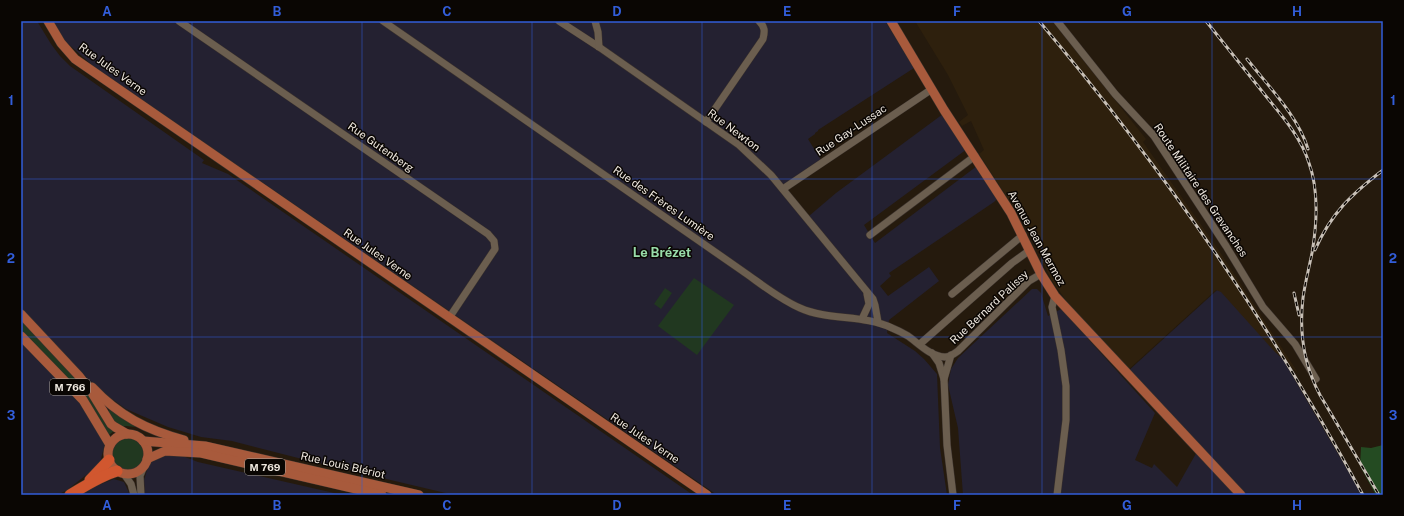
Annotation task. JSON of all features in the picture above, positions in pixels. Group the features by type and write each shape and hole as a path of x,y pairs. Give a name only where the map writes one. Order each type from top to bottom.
{"highway":[{"path":"86,485 109,460"},
{"path":"70,495 110,473 121,472"}],"main road":[{"name":"Rue Jules Verne","path":"48,21 61,43 75,59 707,495"},
{"name":"Avenue Jean Mermoz","path":"891,21 932,89 1011,213 1055,296 1241,495"},
{"name":"M 766","path":"21,314 79,376 92,393 111,424 127,434"},
{"name":"M 766","path":"21,336 82,400 110,445"},
{"path":"79,376 120,412 139,424 161,434 205,446"},
{"path":"127,434 137,436 143,441 147,449 146,462 135,473 121,472 112,466 109,460 108,455 110,445 119,436 127,434"},
{"name":"Rue Louis Blériot","path":"143,441 205,446 419,495"},
{"name":"Rue Louis Blériot","path":"146,462 165,451 201,453 382,495"}],"street":[{"name":"Rue Gutenberg","path":"179,21 488,234 494,241 495,249 449,318"},
{"name":"Rue des Frères Lumière","path":"383,21 398,33 783,299 810,312 878,322 906,335 932,353"},
{"name":"Rue Newton","path":"559,21 599,47 739,145 756,160 782,189 874,302 878,322"},
{"path":"595,21 598,32 599,47"},
{"path":"706,122 763,39 763,25 759,21"},
{"name":"Route Militaire des Gravanches","path":"1057,21 1115,94 1154,136 1226,246 1263,307 1295,344 1316,379"},
{"name":"Rue Gay-Lussac","path":"782,189 932,89"},
{"path":"870,235 975,156"},
{"path":"952,294 1023,235"},
{"path":"920,344 1012,263 1030,250"},
{"name":"Rue Bernard Palissy","path":"944,379 951,355 958,351 1029,280 1042,274"},
{"path":"862,319 869,304 865,291"},
{"path":"1055,296 1052,307 1061,350 1066,386 1066,420 1057,495"},
{"path":"932,353 945,357 951,355"},
{"name":"Rue Bernard Palissy","path":"932,353 939,363 944,379 946,445 954,495"},
{"path":"140,495 140,476 146,462"},
{"path":"121,472 132,484 134,495"}],"shaded area":[{"path":"21,21 37,21 51,44 70,66 204,160 202,163 228,174 693,495 454,495 232,441 201,437 168,427 126,409 87,378 21,308"},
{"path":"52,21 885,21 914,68 818,130 808,139 821,160 783,185 809,216 836,193 943,114 967,149 864,225 875,243 977,166 998,198 889,273 891,276 880,286 888,296 929,267 939,281 889,320 887,333 915,351 937,374 940,448 947,495 717,495 93,66 65,41"},
{"path":"915,21 1052,21 1146,139 1143,142 1218,249 1298,373 1275,352 1221,292 1216,290 1129,369 1070,306 1051,279 1029,232 979,154 984,150 971,121 962,126 959,122 968,115 948,75"},
{"path":"1226,282 1281,356 1362,495 963,495 958,428 948,385 951,369 958,358 1032,289 1037,289 1041,293 1048,316 1061,309 1155,413 1135,460 1152,468 1154,464 1177,487 1198,450 1126,373"},
{"path":"21,340 83,406 105,443 100,463 67,490 57,495 21,495"},
{"path":"180,455 198,462 343,495 145,495 144,480 151,462 163,456"},
{"path":"114,479 124,482 130,495 81,495 96,486"}],"green space":[{"path":"694,278 734,305 697,355 658,326"},
{"path":"665,288 672,293 661,309 654,304"},
{"path":"21,318 62,361 115,430 109,435 21,332"},
{"path":"112,408 137,424 136,427 120,427 106,413"},
{"path":"125,437 131,437 140,442 144,448 144,460 140,466 131,471 125,471 116,466 111,457 111,451 116,442"},
{"path":"1383,445 1383,495 1376,495 1360,466 1361,447 1371,448"}],"railway":[{"path":"1039,21 1085,76 1129,133 1213,250 1291,371 1328,432 1363,495"},
{"path":"1206,21 1278,111 1306,153 1316,196 1316,219 1314,242 1302,310 1302,335 1304,348 1310,372 1320,395 1379,495"},
{"path":"1247,59 1290,113 1308,149"},
{"path":"1315,250 1328,225 1343,205 1383,170"},
{"path":"1294,293 1299,315"}],"district":[{"name":"Le Brézet","path":"662,252"}]}
